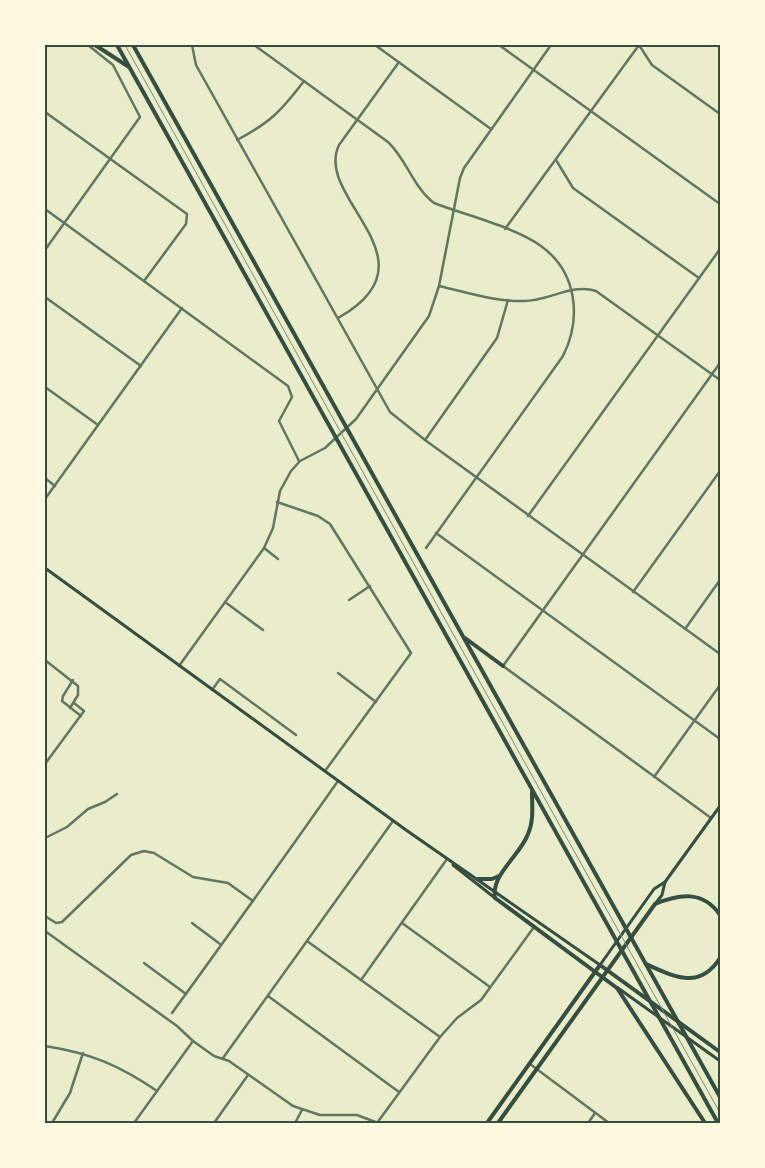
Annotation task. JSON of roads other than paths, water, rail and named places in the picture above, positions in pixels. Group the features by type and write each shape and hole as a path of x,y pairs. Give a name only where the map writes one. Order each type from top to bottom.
{"main road":[{"path":"95,45 130,68"},
{"path":"117,45 718,1123"},
{"path":"133,45 720,1097"},
{"path":"45,568 447,860 595,972 720,1061"},
{"path":"463,636 503,666"},
{"path":"495,898 494,890 501,876 528,834 532,822 532,790"},
{"path":"487,1123 654,889 665,882 720,806"},
{"path":"447,860 494,890 720,1052"},
{"path":"478,879 492,879 501,876"},
{"path":"498,1123 662,895 665,882"},
{"path":"655,904 671,897 689,895 708,902 720,915"},
{"path":"646,964 668,976 690,978 709,971 720,958"},
{"path":"617,988 705,1123"}],"street":[{"path":"45,250 140,119 138,110 113,65 88,45"},
{"path":"192,45 196,65 390,412 476,478 720,654"},
{"path":"254,45 394,148 425,196 453,210 505,229 540,246 561,268 571,290 575,320 572,334 563,356 426,548"},
{"path":"375,45 491,129"},
{"path":"499,45 720,204"},
{"path":"179,666 264,548 273,528 277,502 284,482 300,461 325,448 356,419 427,321 439,286 453,210 464,168 551,45"},
{"path":"505,229 639,45 652,65 720,114"},
{"path":"337,318 354,309 367,296 374,282 378,264 374,244 335,168 336,150 399,62"},
{"path":"237,140 264,126 278,114 304,81"},
{"path":"45,112 187,214 184,227 144,281"},
{"path":"556,160 565,178 573,188 699,278"},
{"path":"45,209 290,388 291,400 279,421 300,461"},
{"path":"528,516 720,249"},
{"path":"439,286 508,300 532,301 580,288 596,291 720,380"},
{"path":"45,296 141,366"},
{"path":"425,440 497,338 508,300"},
{"path":"45,500 182,308"},
{"path":"712,818 503,666 720,363"},
{"path":"45,387 98,425"},
{"path":"633,592 720,471"},
{"path":"45,478 55,486"},
{"path":"277,502 318,516 330,524 411,652 325,771"},
{"path":"436,533 720,739"},
{"path":"264,548 278,559"},
{"path":"685,629 720,580"},
{"path":"348,600 370,586"},
{"path":"225,602 263,630"},
{"path":"45,660 74,680 79,690 70,708"},
{"path":"338,673 376,702"},
{"path":"212,690 220,679 296,735"},
{"path":"74,680 62,699 64,704 81,716"},
{"path":"654,777 720,685"},
{"path":"45,764 84,711 74,703"},
{"path":"172,1013 220,944 254,901 338,781"},
{"path":"45,838 66,828 88,809 105,802 117,794"},
{"path":"223,1058 393,821"},
{"path":"45,916 56,923 62,922 131,855 144,851 162,856 193,877 223,881 254,901"},
{"path":"361,980 447,860"},
{"path":"192,923 220,944"},
{"path":"402,923 490,987"},
{"path":"45,931 177,1026 193,1041 214,1056 223,1058 286,1102 302,1110 326,1116 357,1115 378,1123 440,1037 457,1018 477,1004 534,927"},
{"path":"307,941 440,1037"},
{"path":"144,963 186,994"},
{"path":"268,996 399,1092"},
{"path":"134,1123 193,1041"},
{"path":"45,1046 83,1053 120,1067 157,1090"},
{"path":"52,1123 70,1093 83,1053"},
{"path":"529,1064 609,1123"},
{"path":"214,1123 248,1075"},
{"path":"296,1123 302,1110"},
{"path":"588,1123 595,1113"}],"railway":[{"path":"125,45 720,1113"}]}
